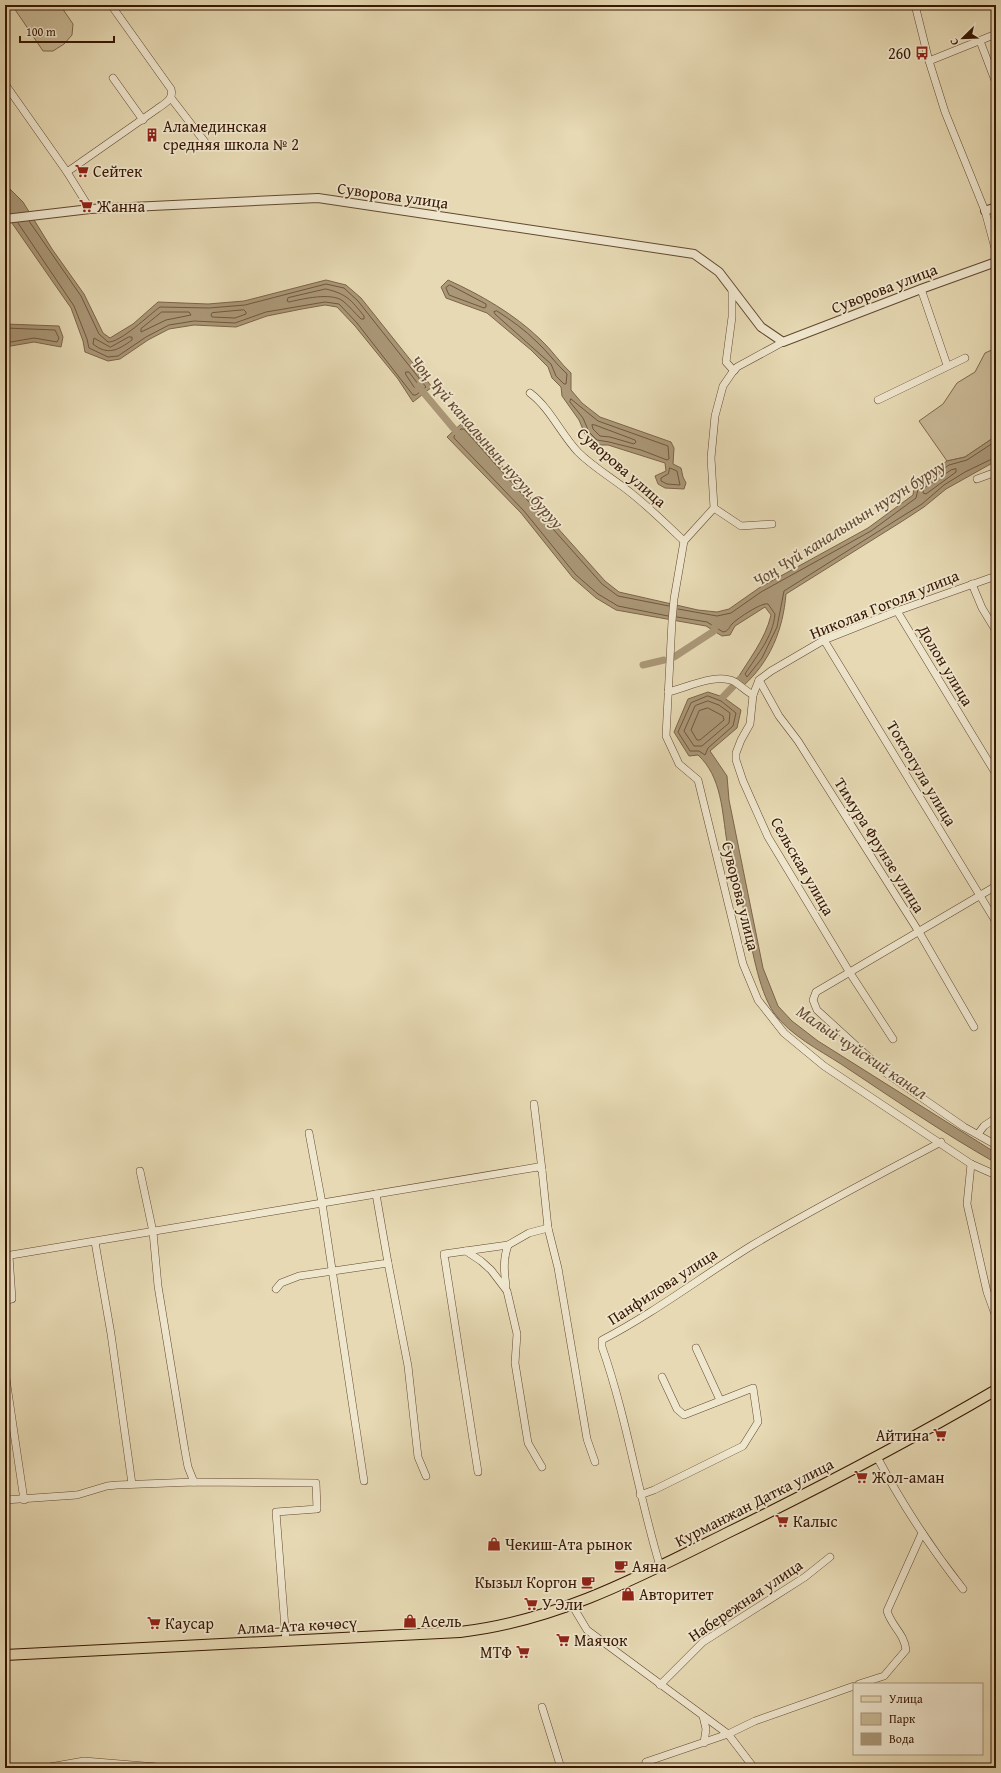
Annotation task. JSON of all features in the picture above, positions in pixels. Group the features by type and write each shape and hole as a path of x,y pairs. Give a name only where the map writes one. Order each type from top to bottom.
{"main road":[{"name":"Курманжан Датка улица","path":"398,1635 492,1628 528,1620 572,1605 660,1566 877,1457 996,1390"},
{"name":"Алма-Ата көчөсү","path":"5,1655 398,1635"}],"street":[{"path":"67,172 143,120 171,98 173,94 171,89 111,5"},
{"path":"915,5 929,61 945,112 985,211 996,252"},
{"path":"929,61 996,34"},
{"path":"980,41 996,83"},
{"path":"113,78 143,120"},
{"path":"5,84 67,172 90,209"},
{"path":"171,98 208,146"},
{"name":"Суворова улица","path":"5,219 90,209 318,198 694,254 719,272 761,327 783,342"},
{"path":"985,211 996,207"},
{"name":"Суворова улица","path":"714,508 711,458 715,416 723,386 737,367 783,342 996,262"},
{"path":"921,289 948,365"},
{"path":"732,290 732,317 726,362 734,371"},
{"path":"878,400 965,358"},
{"name":"Суворова улица","path":"530,393 544,406 557,426 578,452 631,493 684,541 674,599 666,736 679,764 698,780 743,964 758,1000 784,1033 824,1066 941,1142 971,1164 996,1175"},
{"path":"977,479 996,472"},
{"path":"684,541 714,508 741,526 772,524"},
{"name":"Николая Гоголя улица","path":"752,695 759,680 771,670 824,640 896,611 996,576"},
{"path":"972,584 982,608 996,631"},
{"name":"Долон улица","path":"896,611 996,774"},
{"name":"Токтогула улица","path":"824,640 996,922"},
{"path":"668,692 681,689 696,682 717,679 734,682 752,695"},
{"name":"Тимура Фрунзе улица","path":"759,680 779,716 798,741 919,932 974,1027"},
{"name":"Сельская улица","path":"752,695 750,724 736,753 741,775 768,837 850,974 893,1039"},
{"path":"996,886 850,974 816,992 813,1000 817,1010 886,1072 925,1101 996,1145"},
{"path":"534,1104 548,1228 562,1291 587,1439 595,1462"},
{"path":"978,1134 984,1126 996,1118"},
{"path":"309,1133 322,1203 364,1480"},
{"name":"Панфилова улица","path":"660,1566 640,1495 632,1457 602,1346 602,1340 639,1321 701,1278 753,1245 838,1197 941,1142"},
{"path":"971,1164 967,1204 988,1292 996,1317"},
{"path":"5,1302 12,1298 7,1256 538,1167 542,1170"},
{"path":"140,1171 153,1232 158,1286 184,1451 194,1482"},
{"path":"376,1194 408,1366 418,1457 426,1476"},
{"path":"478,1472 444,1254 508,1245 529,1233 548,1228"},
{"path":"95,1242 111,1334 132,1484"},
{"path":"508,1245 504,1255 503,1268 517,1334 515,1363 528,1443 542,1467"},
{"path":"466,1251 491,1270 507,1291"},
{"path":"276,1289 281,1283 288,1280 388,1263"},
{"path":"696,1348 720,1400"},
{"path":"5,1372 24,1500"},
{"path":"640,1495 654,1490 743,1446 758,1422 753,1388 720,1400 684,1416 677,1409 662,1377"},
{"path":"877,1457 899,1499 935,1554 963,1589"},
{"path":"5,1500 73,1496 107,1486 132,1484 194,1482 316,1483 317,1509 276,1512 276,1530 286,1641"},
{"path":"862,1683 884,1676 906,1650 905,1639 889,1619 887,1611 922,1533"},
{"name":"Набережная улица","path":"660,1685 703,1642 805,1577 830,1556"},
{"path":"572,1605 587,1630 728,1734 754,1768"},
{"path":"644,1768 646,1762 704,1743 728,1734 755,1721 853,1686"},
{"path":"542,1706 561,1768"},
{"path":"703,1716 706,1729 704,1743"},
{"path":"44,1768 84,1761 169,1768"}],"green space":[{"path":"12,5 60,5 73,24 72,35 64,44 53,51 43,51"},
{"path":"996,348 996,436 965,457 947,461 919,421 943,404 957,383 975,372 985,353"}],"water":[{"path":"5,184 23,202 52,249 84,294 103,333 110,338 133,324 158,302 208,304 244,301 326,280 346,285 361,298 432,387 413,402 398,379 355,326 337,307 325,305 267,316 236,327 194,325 169,329 148,340 120,359 108,361 85,352 83,341 71,308 5,213"},
{"path":"448,280 497,306 530,330 571,373 571,390 582,403 600,417 671,442 674,448 673,464 681,468 686,483 684,489 665,488 658,484 655,476 666,471 665,463 608,445 596,445 585,434 579,420 562,396 561,387 552,378 548,367 531,350 487,313 446,298 441,287"},
{"path":"5,324 59,326 63,337 61,347 34,342 5,347"},
{"path":"463,422 605,581 619,592 698,610 717,612 729,609 759,588 868,528 913,495 915,483 947,461 965,457 996,436 996,461 946,489 924,507 786,594 782,620 774,644 761,667 743,686 736,681 765,633 771,615 765,607 735,626 730,635 722,636 706,626 616,610 596,598 573,578 521,513 447,437"},
{"path":"708,692 723,697 741,710 737,728 710,751 727,776 729,800 763,968 778,1006 792,1021 818,1041 996,1153 996,1163 976,1152 805,1042 788,1028 774,1013 768,1003 759,979 727,842 720,796 716,784 706,764 698,755 689,756 674,732 688,699"}],"waterway":[{"name":"Чоң Чүй каналынын нугун буруу","path":"418,386 460,436"},
{"path":"674,657 714,631 716,622"},
{"path":"643,665 664,660"},
{"path":"723,697 740,679"}],"place":[{"name":"260","path":"922,53"},
{"name":"Аламединская средняя школа № 2","path":"152,135"},
{"name":"Сейтек","path":"82,171"},
{"name":"Жанна","path":"86,206"},
{"name":"Айтина","path":"940,1435"},
{"name":"Жол-аман","path":"861,1477"},
{"name":"Калыс","path":"782,1521"},
{"name":"Чекиш-Ата рынок","path":"494,1544"},
{"name":"Аяна","path":"621,1566"},
{"name":"Кызыл Коргон","path":"588,1582"},
{"name":"Авторитет","path":"628,1594"},
{"name":"У Эли","path":"531,1604"},
{"name":"Асель","path":"410,1621"},
{"name":"Каусар","path":"154,1623"},
{"name":"Маячок","path":"563,1640"},
{"name":"МТФ","path":"523,1652"}],"water label":[{"name":"Малый чуйский канал","path":"862,1052"}]}
